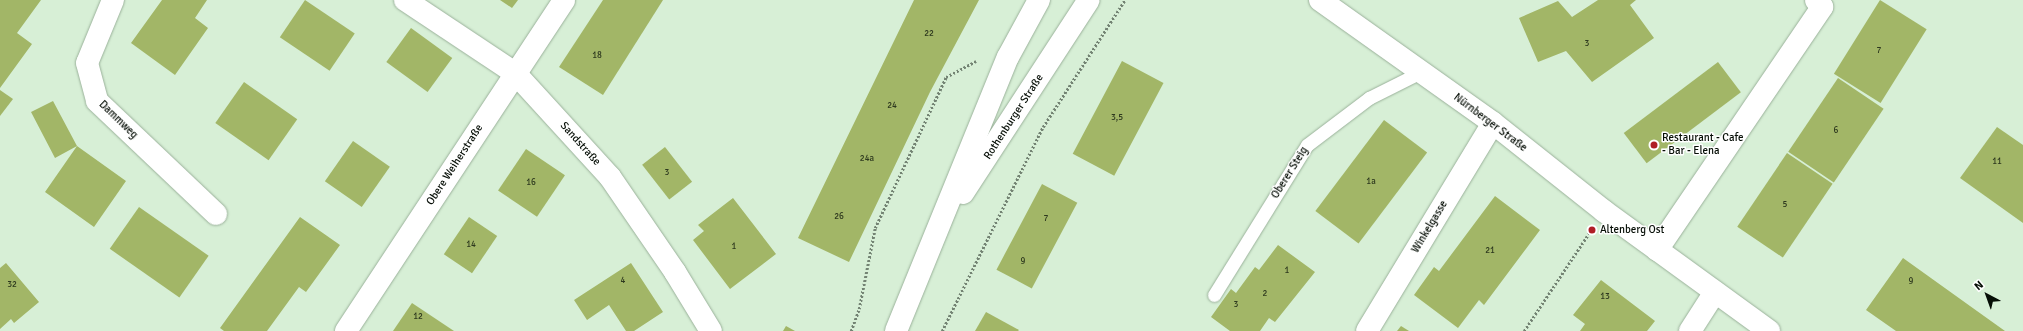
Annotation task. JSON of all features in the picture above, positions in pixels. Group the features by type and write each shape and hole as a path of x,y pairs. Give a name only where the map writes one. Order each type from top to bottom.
{"street":[{"name":"Dammweg","path":"113,0 87,63 97,101 216,214"},
{"name":"Sandstraße","path":"405,0 515,73 610,177 675,272 711,331"},
{"name":"Obere Weiherstraße","path":"346,331 564,0"},
{"name":"Rothenburger Straße","path":"896,331 1008,57 1039,0"},
{"name":"Rothenburger Straße","path":"937,232 1089,0"},
{"name":"Nürnberger Straße","path":"1320,0 1493,123 1604,211 1769,331"},
{"path":"1657,250 1823,2"},
{"name":"Winkelgasse","path":"1367,331 1493,123"},
{"path":"1690,331 1715,292"}],"lane":[{"name":"Oberer Steig","path":"1214,295 1307,145 1369,98 1421,72"}],"path":[{"path":"1116,0 1123,3"},
{"path":"942,331 1044,127 1125,0"},
{"path":"850,331 859,308 875,228 946,77 978,60"},
{"path":"1524,331 1604,211"}],"building":[{"path":"0,0 41,0 17,33 32,44 0,88"},
{"path":"162,0 207,0 195,18 208,28 175,75 131,43"},
{"path":"305,0 355,34 330,71 280,37"},
{"path":"500,0 518,0 512,8"},
{"path":"603,0 663,0 603,95 559,67"},
{"path":"914,0 979,0 930,92 849,262 798,238"},
{"path":"1598,0 1636,0 1630,5 1654,38 1592,82 1566,51 1538,62 1519,18 1558,1 1572,17"},
{"path":"1880,0 1927,29 1881,103 1834,74"},
{"path":"411,28 452,58 428,92 386,62"},
{"path":"1122,61 1163,83 1114,176 1073,154"},
{"path":"1718,62 1741,92 1647,163 1624,133"},
{"path":"1838,78 1884,109 1834,183 1788,152"},
{"path":"244,82 297,119 269,160 215,123"},
{"path":"0,90 13,99 0,116"},
{"path":"53,101 77,146 55,158 31,112"},
{"path":"1384,120 1427,152 1359,244 1315,211"},
{"path":"1997,127 2023,145 2023,223 1960,178"},
{"path":"353,141 390,167 362,207 325,181"},
{"path":"77,146 126,181 94,227 45,192"},
{"path":"665,147 692,182 669,200 642,165"},
{"path":"526,149 565,175 537,217 498,190"},
{"path":"1787,153 1833,184 1783,258 1737,227"},
{"path":"1042,184 1077,203 1032,288 996,270"},
{"path":"1495,196 1540,230 1484,305 1479,300 1458,328 1414,295 1434,267 1439,271"},
{"path":"733,198 776,254 730,289 693,240 704,231 698,225"},
{"path":"139,207 209,256 179,298 110,249"},
{"path":"300,217 340,245 306,292 299,287 267,331 224,331 220,328"},
{"path":"469,217 497,236 472,273 444,254"},
{"path":"1278,245 1315,272 1275,322 1269,318 1260,331 1230,331 1211,317 1231,289 1236,293 1255,267 1259,270"},
{"path":"1903,258 2005,331 1896,331 1866,310"},
{"path":"6,263 39,302 14,323 11,319 0,329 0,268"},
{"path":"631,263 663,312 634,331 626,331 609,305 587,320 574,300"},
{"path":"1601,280 1655,321 1647,331 1580,331 1585,324 1573,315"},
{"path":"412,303 454,331 393,331"},
{"path":"986,312 1019,330 975,331"},
{"path":"786,326 795,331 783,331"},
{"path":"1401,326 1409,331 1397,331"}],"place":[{"name":"Restaurant - Cafe - Bar - Elena","path":"1654,145"},
{"name":"Altenberg Ost","path":"1592,230"}]}
